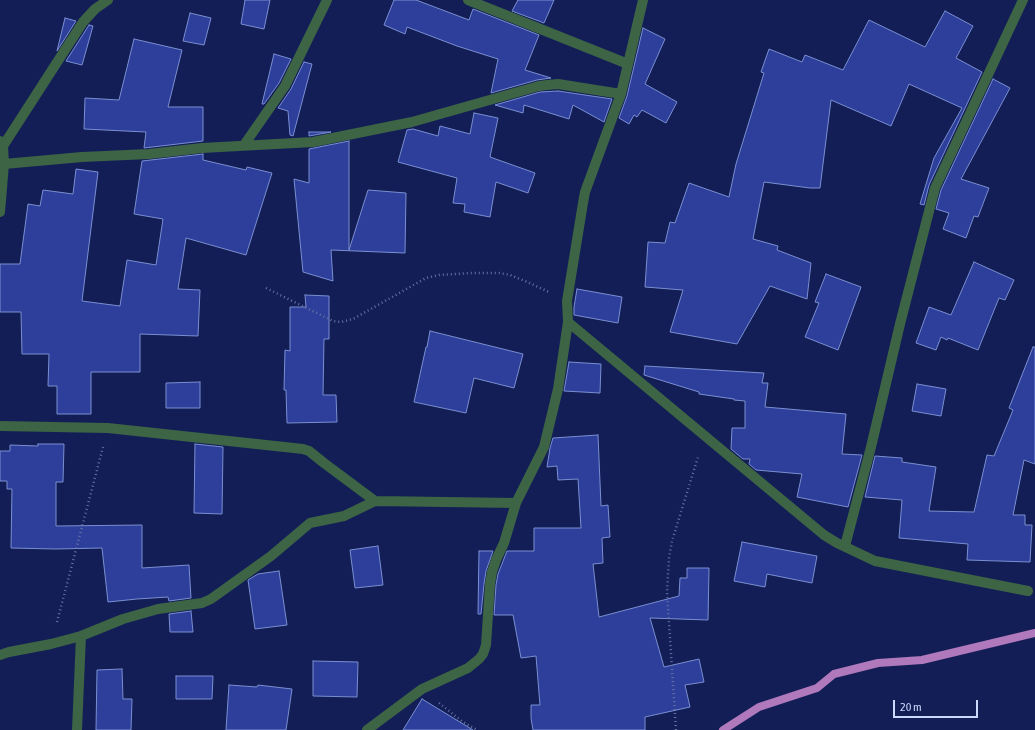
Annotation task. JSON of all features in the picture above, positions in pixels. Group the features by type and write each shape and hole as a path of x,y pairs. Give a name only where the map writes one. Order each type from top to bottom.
{"street":[{"path":"0,212 4,164 2,144 83,22 95,9 108,0"},
{"path":"244,145 285,86 327,0"},
{"path":"468,0 628,64"},
{"path":"367,730 422,689 468,668 479,660 483,654 486,645 492,572 504,542 516,503 544,447 558,390 568,322 567,301 585,192 621,94 643,0"},
{"path":"845,546 935,188 1023,0"},
{"path":"4,164 149,154 244,145 313,142 412,122 547,85 558,84 621,94"},
{"path":"568,322 824,535 875,561 1028,591"},
{"path":"0,426 108,428 309,450 375,501"},
{"path":"0,655 81,636 123,619 158,609 202,603 212,599 271,556 310,523 344,516 375,501 516,503"},
{"path":"77,730 81,636"}],"path":[{"path":"266,288 333,321 341,322 353,319 426,278 455,273 486,272 510,275 525,280 567,301"},
{"path":"51,644 108,428"},
{"path":"676,730 667,592 670,558 672,541 705,436"},
{"path":"422,689 463,722 478,730"}],"building":[{"path":"245,0 270,0 264,29 241,24"},
{"path":"394,0 416,0 469,20 473,9 539,35 525,70 551,78 537,80 491,93 498,59 457,46 407,27 405,34 384,25"},
{"path":"518,0 554,0 544,23 512,11"},
{"path":"945,11 973,26 956,58 982,72 929,185 924,205 920,204 934,158 962,108 909,84 891,126 831,100 820,188 764,182 753,239 778,246 777,250 811,263 807,299 770,286 737,344 670,332 683,290 645,287 648,242 665,243 670,222 675,223 689,183 729,197 736,164 764,73 761,72 769,49 802,62 805,55 843,70 869,20 925,47"},
{"path":"190,13 211,18 204,45 183,41"},
{"path":"65,18 76,21 57,51"},
{"path":"89,25 93,26 82,65 66,61"},
{"path":"643,28 665,39 645,84 677,102 666,123 642,110 637,117 634,115 629,124 619,118 627,96"},
{"path":"134,39 182,50 168,107 203,107 203,141 144,148 146,132 84,129 85,98 119,100"},
{"path":"274,54 291,59 279,83 264,104 262,104"},
{"path":"304,62 312,64 293,136 290,135 288,111 278,108 291,89"},
{"path":"993,79 1010,88 961,179 989,188 978,217 974,216 966,238 943,229 949,213 936,209 941,190"},
{"path":"558,91 612,99 604,122 573,105 569,119 524,105 523,113 495,105 540,92"},
{"path":"474,113 498,118 490,157 535,173 528,193 496,182 490,217 464,212 465,204 453,203 457,178 398,162 407,130 413,129 438,136 440,126 470,134"},
{"path":"309,132 331,132 309,136"},
{"path":"349,141 349,250 368,190 406,193 405,253 331,250 333,281 303,272 294,179 309,183 309,149"},
{"path":"203,154 203,160 246,170 247,167 272,173 246,255 186,238 178,289 200,290 198,336 140,334 140,372 91,372 91,414 57,414 57,386 48,386 49,354 22,354 21,312 0,312 0,264 20,264 28,204 40,206 43,190 73,194 76,169 98,172 82,301 120,306 127,260 156,265 163,219 134,214 142,161"},
{"path":"974,262 1014,280 1005,300 999,298 978,350 948,338 947,340 941,337 936,350 916,343 929,307 951,315"},
{"path":"826,274 861,287 838,350 805,337 819,303 815,302"},
{"path":"577,289 622,297 618,323 574,315"},
{"path":"305,295 329,296 329,339 324,339 323,395 336,395 337,422 287,423 286,390 284,390 285,350 290,351 290,307 306,307"},
{"path":"430,331 523,354 514,388 474,378 466,413 414,402"},
{"path":"1033,347 1035,347 1035,464 1024,460 1013,515 1025,515 1025,525 1032,525 1030,562 967,560 968,544 899,538 902,500 865,497 875,456 902,458 902,462 936,467 929,511 974,512 987,455 994,456 1013,410 1009,408"},
{"path":"569,362 601,364 600,393 564,391"},
{"path":"645,366 764,373 762,383 768,383 765,407 846,414 842,454 862,455 848,507 797,497 802,474 756,470 749,464 750,459 743,459 731,449 732,428 745,428 745,401 699,394 699,392 644,375"},
{"path":"200,382 200,408 166,408 166,383"},
{"path":"917,384 946,389 941,416 912,411"},
{"path":"598,435 601,506 608,505 610,537 602,538 603,563 593,564 599,617 679,596 680,578 687,578 687,568 709,568 708,620 650,618 664,667 699,659 704,682 685,685 690,707 645,717 645,730 533,730 531,705 540,705 536,656 521,658 513,615 494,615 498,574 507,551 534,551 534,528 581,528 578,479 558,480 557,466 547,467 550,448 553,438"},
{"path":"38,444 64,444 63,482 56,482 56,526 142,525 142,568 189,565 191,598 169,601 168,597 108,602 102,548 11,548 12,489 7,489 7,481 0,481 0,451 10,451 10,445 38,446"},
{"path":"195,444 223,447 222,514 194,513"},
{"path":"742,542 817,556 812,583 767,574 765,587 734,581"},
{"path":"378,546 383,585 355,588 350,550"},
{"path":"479,551 493,551 486,571 481,614 478,614"},
{"path":"279,571 287,625 255,629 248,580 258,574"},
{"path":"191,611 193,632 170,632 169,614"},
{"path":"313,661 358,662 357,697 313,696"},
{"path":"122,669 123,699 132,699 131,730 96,730 97,670"},
{"path":"176,676 213,676 212,699 176,699"},
{"path":"229,685 257,687 258,685 292,689 286,730 226,730"},
{"path":"422,699 473,730 403,730"}],"waterway":[{"path":"723,730 759,707 817,688 834,674 878,663 922,660 1035,633"}]}
